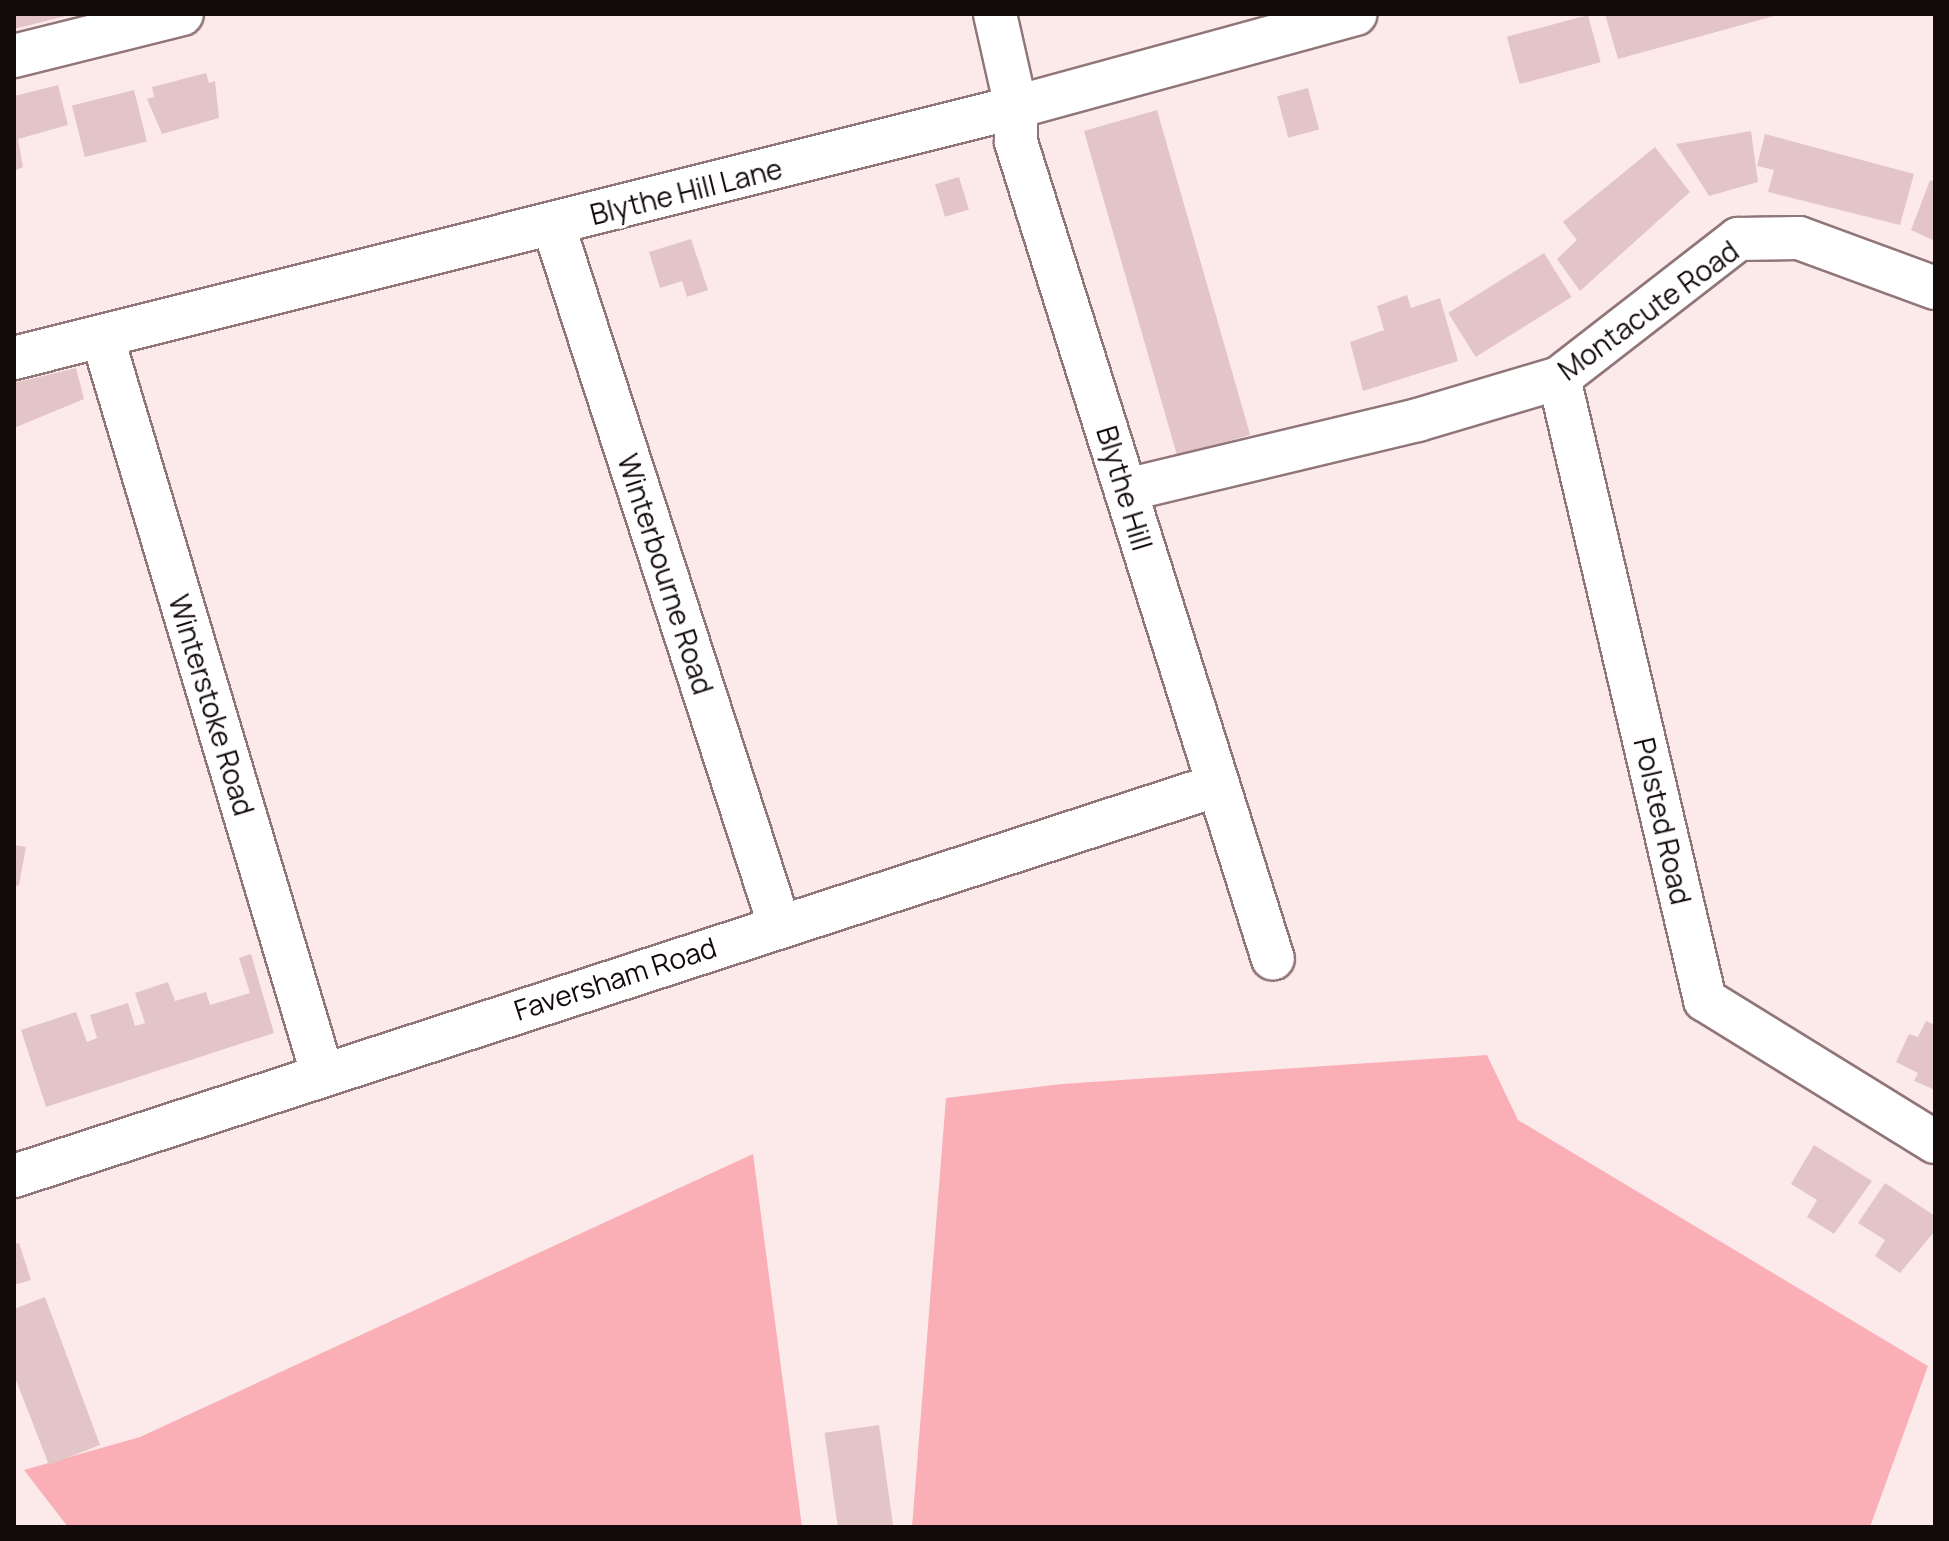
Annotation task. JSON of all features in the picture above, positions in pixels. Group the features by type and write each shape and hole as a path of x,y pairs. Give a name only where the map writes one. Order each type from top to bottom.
{"street":[{"path":"14,56 182,14"},
{"name":"Blythe Hill","path":"995,14 1016,107 1016,142 1273,959"},
{"name":"Blythe Hill Lane","path":"14,358 1016,107 1355,14"},
{"name":"Winterbourne Road","path":"553,224 779,924"},
{"name":"Montacute Road","path":"1126,490 1418,420 1559,378 1738,239 1799,238 1935,288"},
{"name":"Winterstoke Road","path":"102,336 322,1073"},
{"name":"Polsted Road","path":"1559,378 1705,1000 1935,1142"},
{"name":"Faversham Road","path":"14,1176 779,924 1218,785"}],"shaded area":[{"path":"1487,1055 1518,1120 1928,1366 1870,1527 912,1527 946,1098 1062,1084"},
{"path":"753,1154 802,1527 68,1527 24,1470 140,1437"}],"building":[{"path":"15,14 70,14 70,15 14,29"},
{"path":"1605,14 1778,14 1778,15 1618,59"},
{"path":"1588,15 1601,62 1520,84 1507,37"},
{"path":"206,73 209,83 215,81 219,118 162,134 147,99 154,97 152,87"},
{"path":"58,85 68,125 18,139 23,167 14,171 14,96"},
{"path":"1308,88 1319,130 1288,138 1277,96"},
{"path":"134,90 147,141 85,157 72,105"},
{"path":"1157,110 1250,435 1177,456 1084,131"},
{"path":"1751,131 1758,182 1709,196 1676,144"},
{"path":"1765,134 1914,174 1900,225 1768,192 1774,170 1757,166"},
{"path":"1655,147 1690,192 1580,291 1557,259 1577,240 1563,222"},
{"path":"959,177 969,210 945,217 935,184"},
{"path":"1930,180 1935,182 1935,241 1911,230"},
{"path":"691,239 708,290 687,297 682,281 660,288 649,252"},
{"path":"1544,253 1572,297 1476,357 1448,313"},
{"path":"1407,295 1411,308 1440,298 1458,361 1363,391 1350,342 1384,330 1377,306"},
{"path":"76,368 84,399 14,428 14,383"},
{"path":"14,845 26,847 19,885 14,887"},
{"path":"251,954 274,1033 46,1107 21,1030 76,1012 87,1042 97,1038 90,1015 128,1003 135,1026 145,1023 135,993 168,982 175,1001 206,992 210,1005 250,993 239,958"},
{"path":"1926,1021 1935,1025 1935,1090 1914,1081 1918,1073 1896,1062 1909,1034 1918,1037"},
{"path":"1814,1145 1872,1181 1834,1234 1807,1217 1817,1200 1791,1184"},
{"path":"1885,1183 1935,1216 1935,1231 1900,1273 1875,1256 1885,1240 1858,1223"},
{"path":"19,1243 31,1280 14,1285 14,1244"},
{"path":"45,1297 100,1445 49,1465 14,1375 14,1309"},
{"path":"879,1425 893,1527 838,1527 825,1433"}]}
